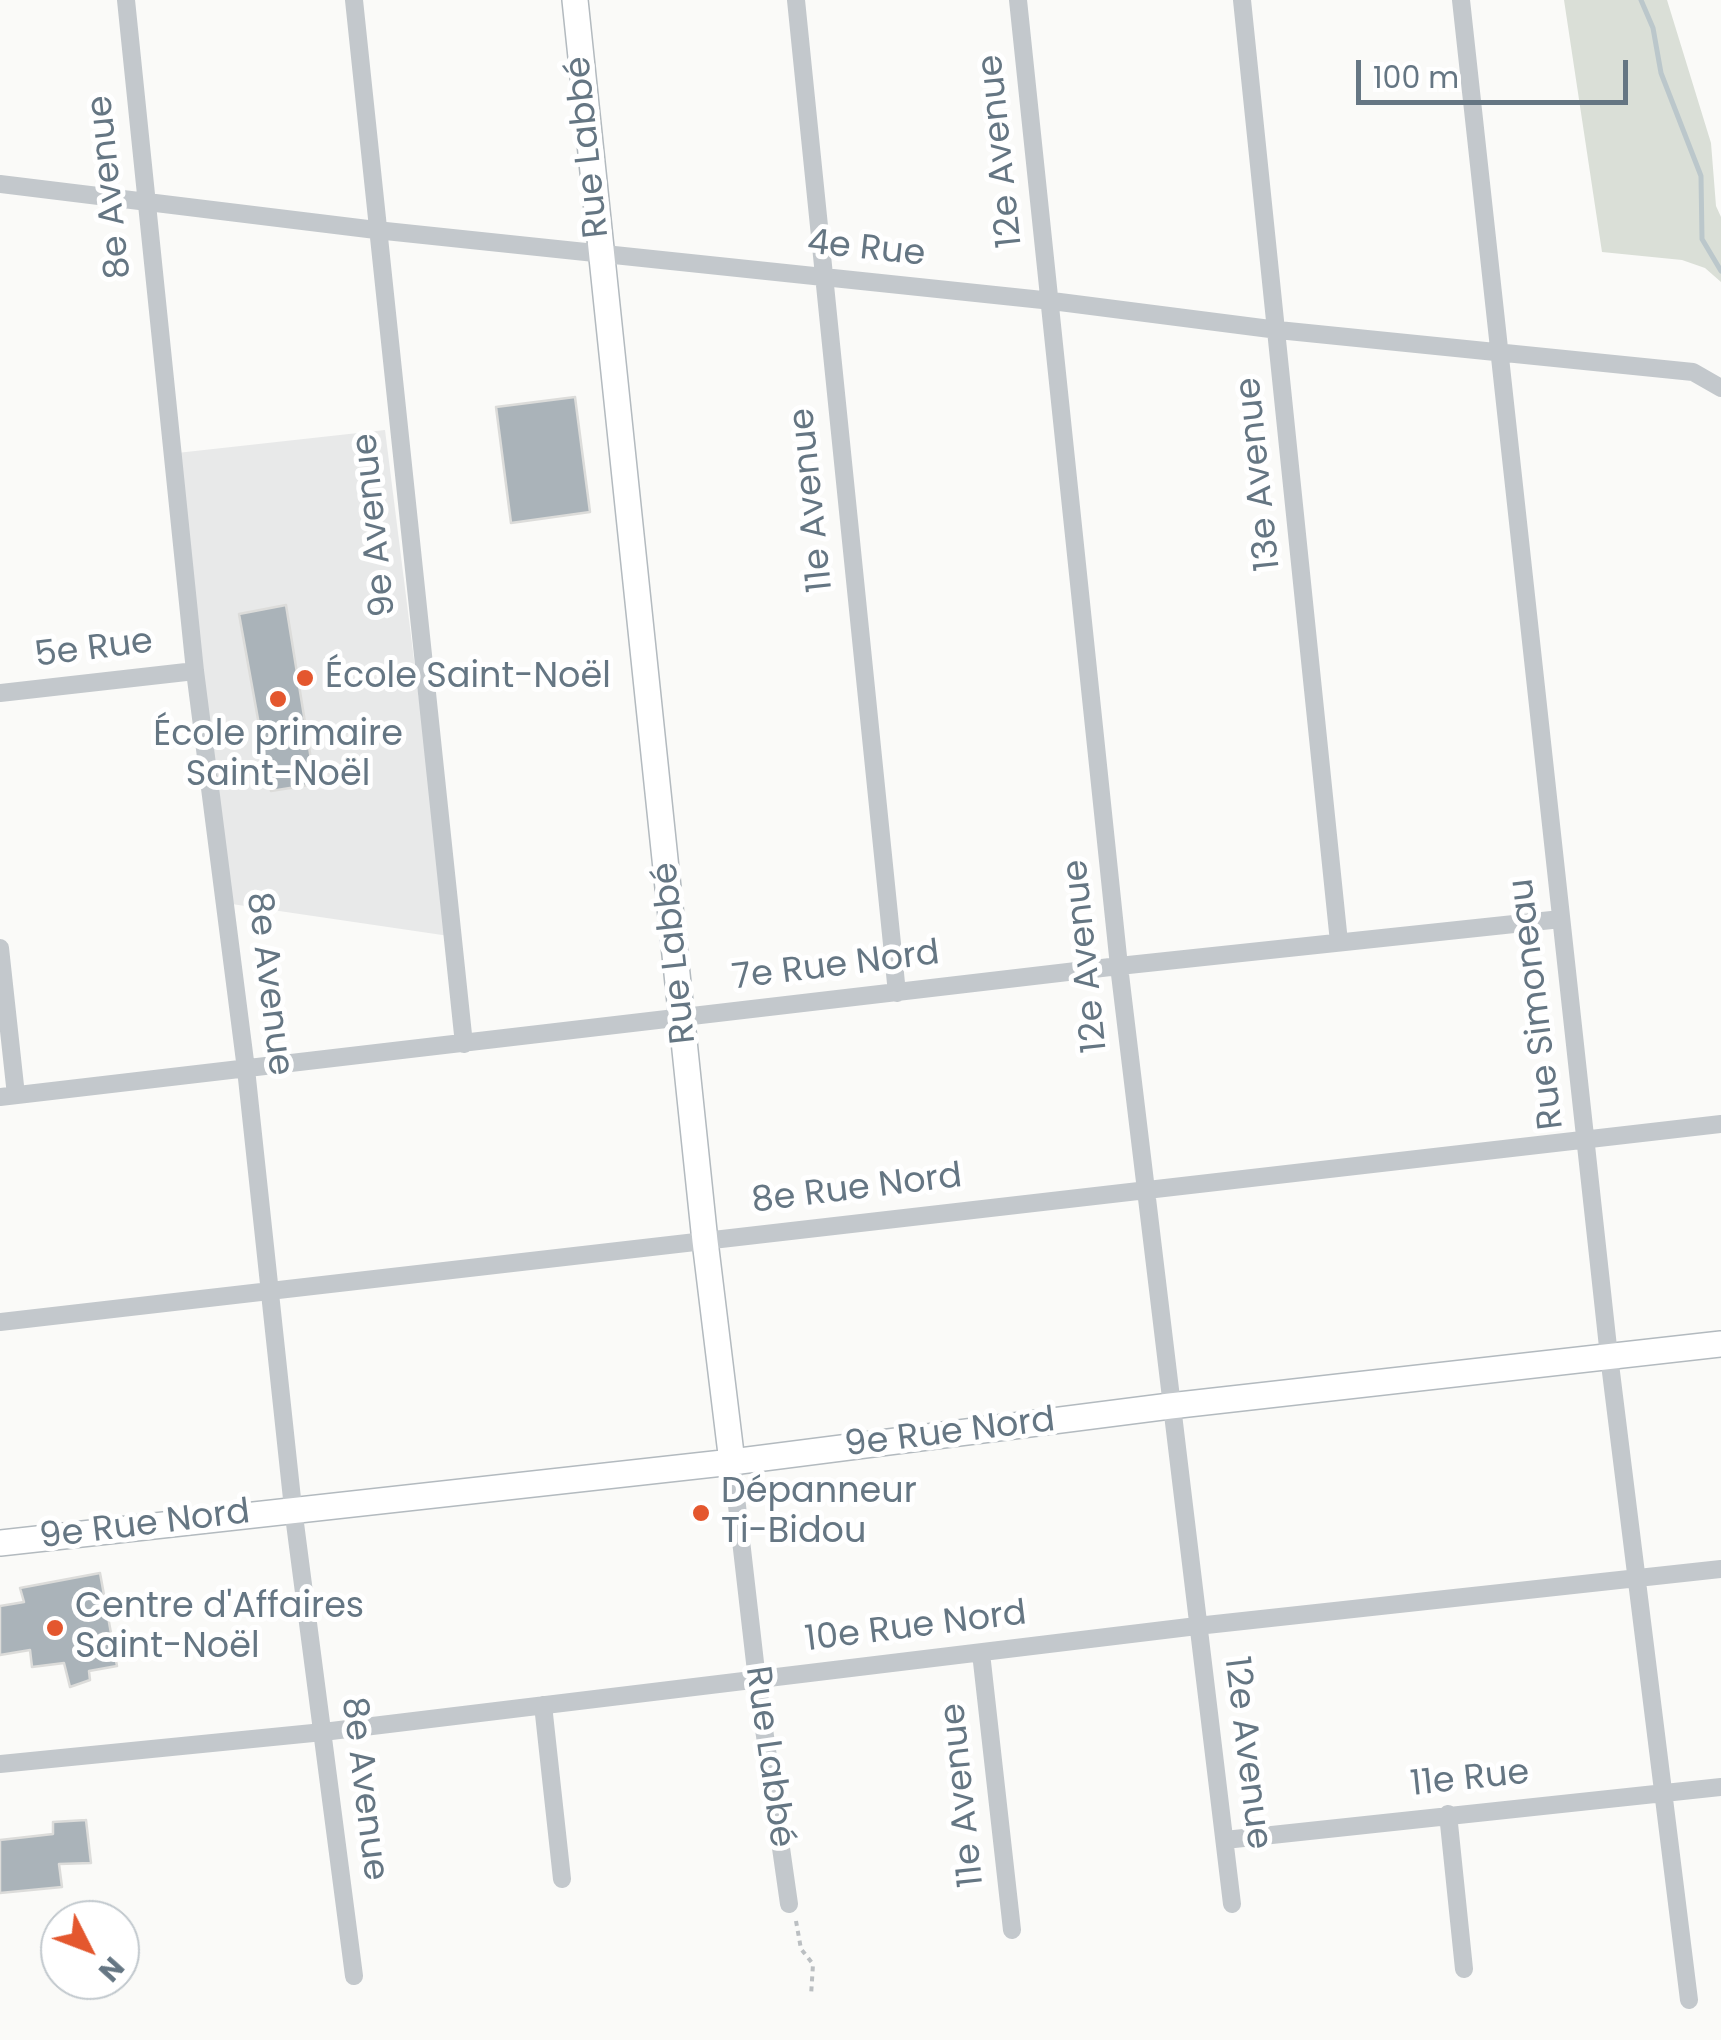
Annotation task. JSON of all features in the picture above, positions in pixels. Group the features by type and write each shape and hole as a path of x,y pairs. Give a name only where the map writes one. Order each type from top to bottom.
{"street":[{"name":"8e Avenue","path":"126,0 194,671 246,1070 293,1508 354,1976"},
{"name":"9e Avenue","path":"354,0 464,1044"},
{"name":"Rue Labbé","path":"575,0 705,1241 756,1680 789,1904"},
{"name":"11e Avenue","path":"796,0 898,992"},
{"name":"12e Avenue","path":"1018,0 1119,966 1232,1904"},
{"name":"13e Avenue","path":"1242,0 1339,942"},
{"name":"Rue Simoneau","path":"1461,0 1634,1579 1689,2000"},
{"name":"4e Rue","path":"0,184 376,230 1693,372 1721,388"},
{"name":"5e Rue","path":"0,694 194,671"},
{"name":"7e Rue Nord","path":"8,1096 1119,966 1560,919"},
{"path":"0,948 8,1096"},
{"name":"8e Rue Nord","path":"0,1322 1721,1124"},
{"name":"9e Rue Nord","path":"0,1543 732,1462 1170,1406 1721,1344"},
{"name":"10e Rue Nord","path":"0,1764 323,1732 1197,1626 1721,1569"},
{"name":"11e Avenue","path":"981,1653 1012,1930"},
{"path":"543,1704 562,1879"},
{"name":"11e Rue","path":"1225,1840 1721,1786"},
{"path":"1448,1814 1464,1969"}],"path":[{"path":"789,1904 801,1949 813,1964 810,1996"}],"shaded area":[{"path":"1564,0 1667,0 1711,143 1716,206 1721,217 1721,282 1705,268 1682,260 1602,252"},
{"name":"École Saint-Noël","path":"385,430 449,936 218,902 168,454"}],"building":[{"path":"575,397 590,512 511,523 496,407"},
{"name":"École primaire Saint-Noël","path":"286,605 315,784 271,791 239,614"},
{"name":"Centre d'Affaires Saint-Noël","path":"100,1573 117,1666 89,1671 90,1680 70,1687 64,1663 32,1667 30,1650 0,1655 0,1606 24,1602 20,1588"},
{"path":"86,1820 91,1863 59,1864 62,1887 0,1893 0,1840 53,1834 53,1822"}],"waterway":[{"path":"1641,0 1653,28 1661,73 1701,176 1702,239 1721,271"}],"place":[{"name":"École Saint-Noël","path":"305,678"},
{"name":"École primaire Saint-Noël","path":"278,699"},
{"name":"Dépanneur Ti-Bidou","path":"701,1513"},
{"name":"Centre d'Affaires Saint-Noël","path":"55,1628"}]}
